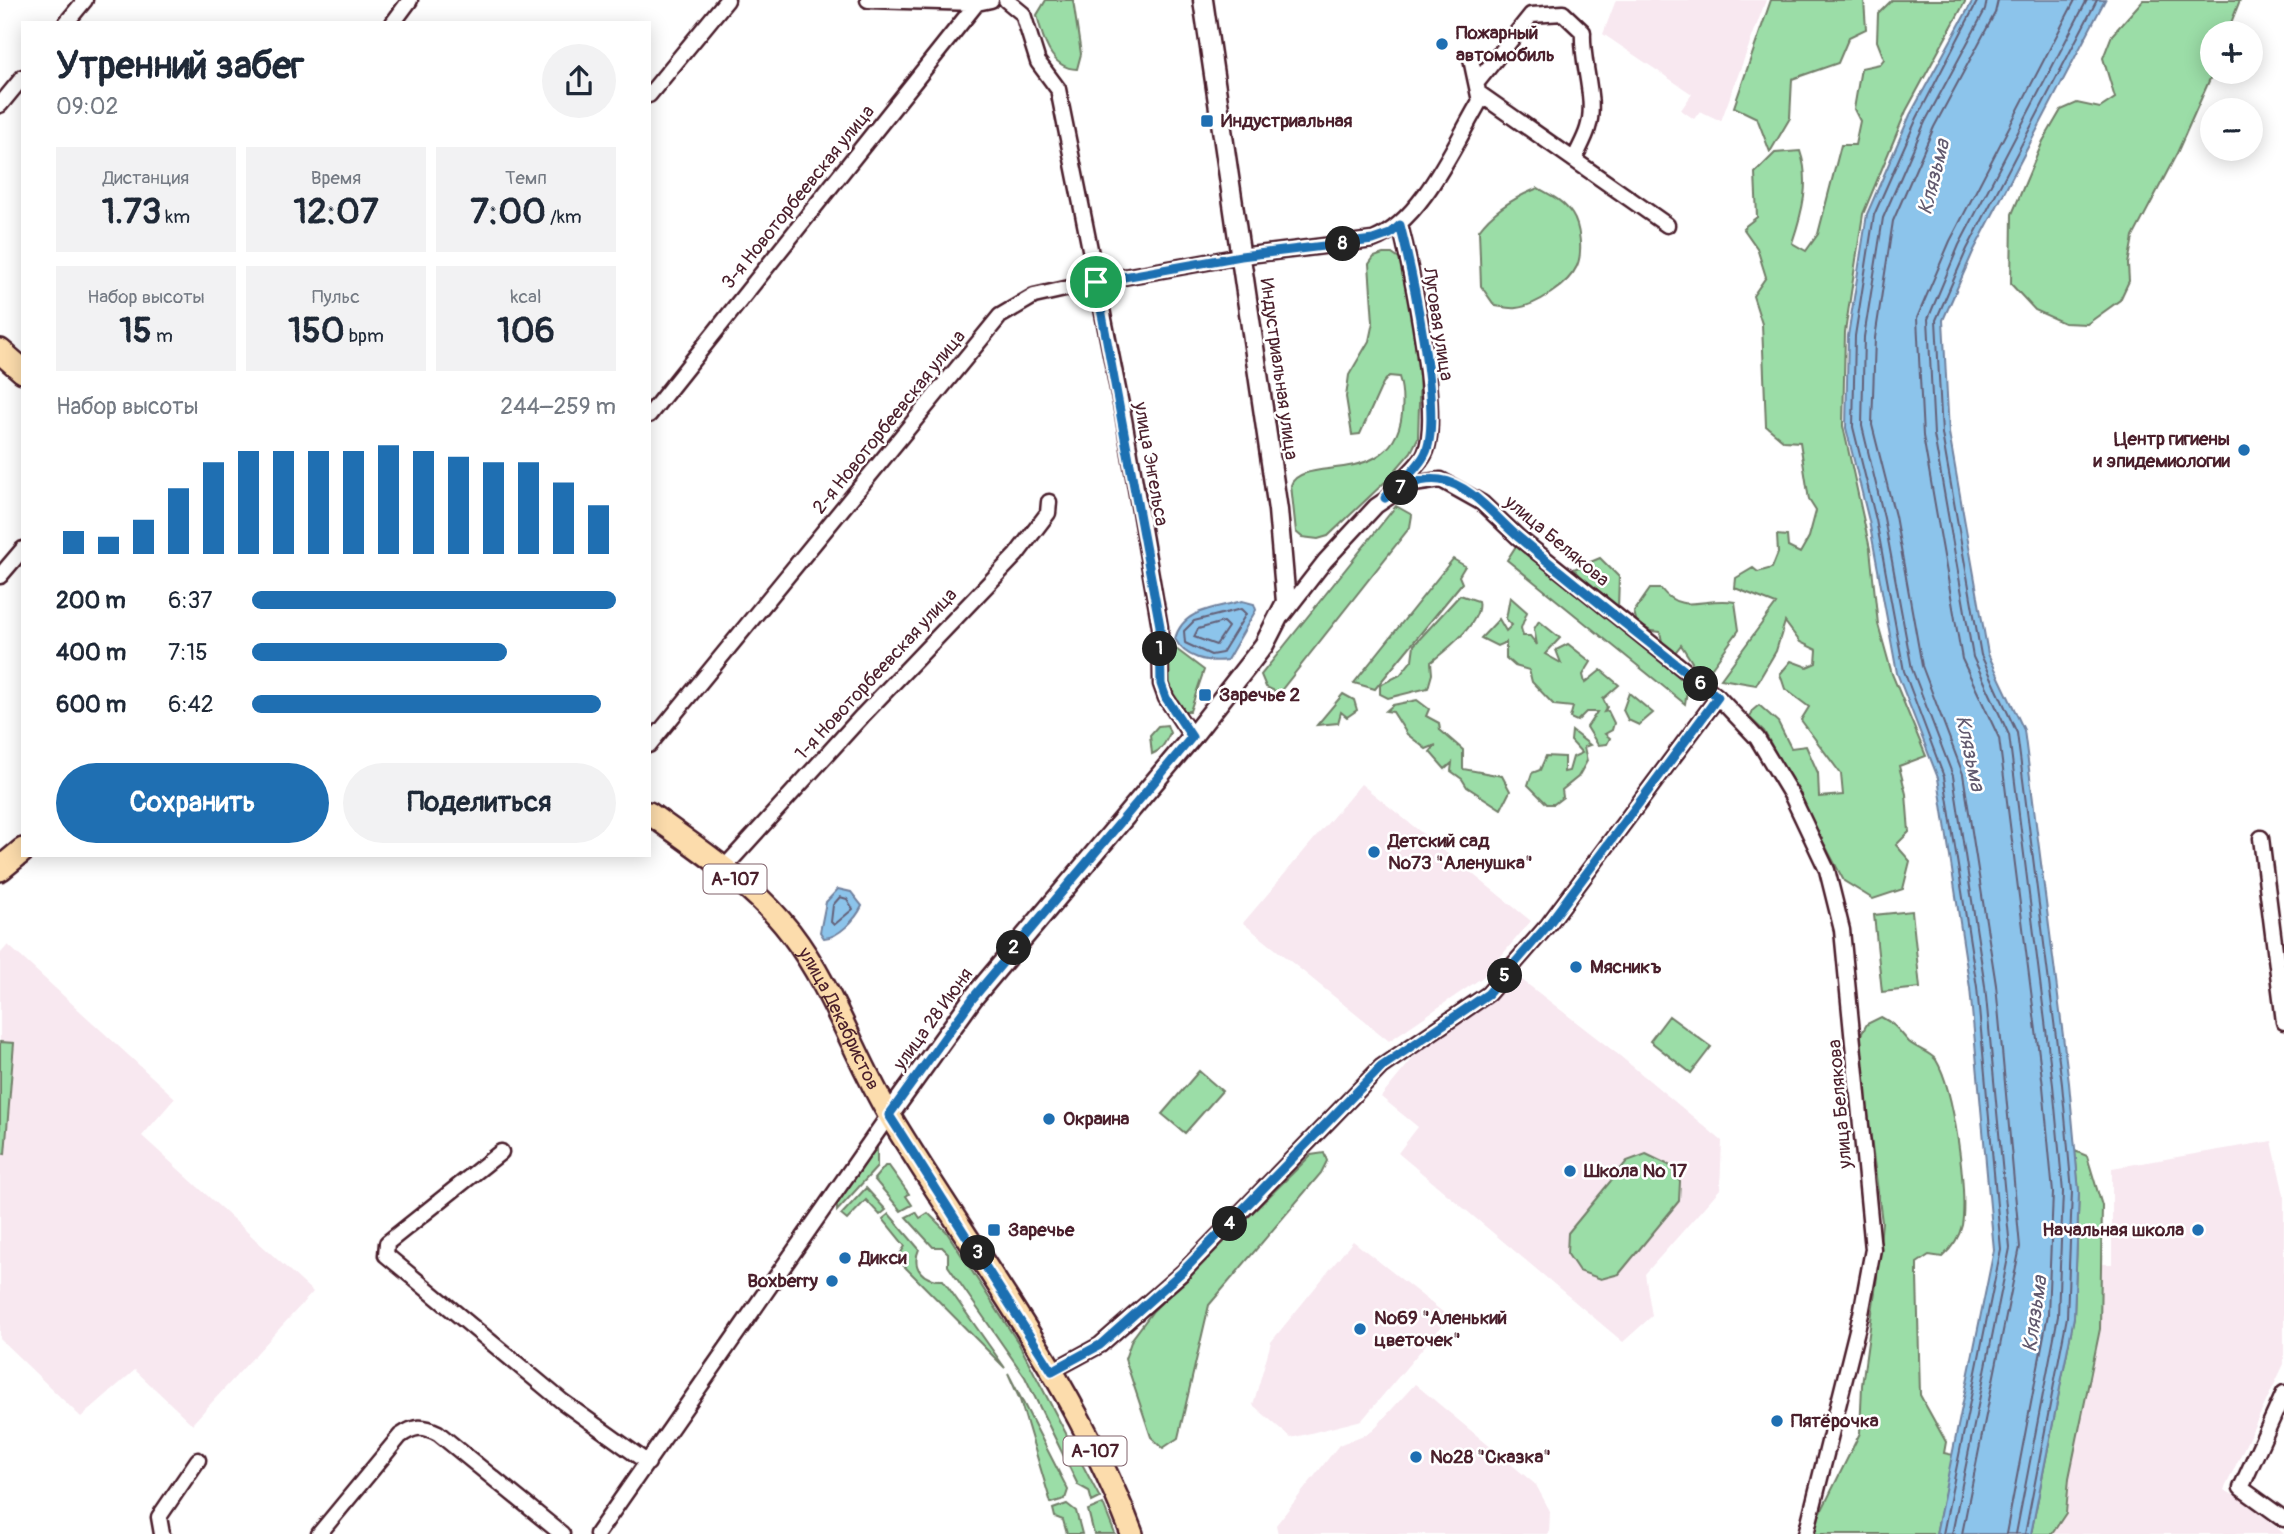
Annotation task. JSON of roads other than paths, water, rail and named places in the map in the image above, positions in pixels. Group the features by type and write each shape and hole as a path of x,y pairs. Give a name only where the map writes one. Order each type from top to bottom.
{"highway":[{"path":"0,351 21,369"},
{"path":"0,869 21,852"}],"main road":[{"name":"улица Декабристов","path":"651,815 723,869 776,915 802,950 889,1115 1052,1371 1094,1449 1132,1534"}],"street":[{"path":"395,21 411,0"},
{"path":"651,93 727,0"},
{"path":"868,0 984,2"},
{"name":"улица Энгельса","path":"1006,0 1023,14 1038,62 1058,89 1160,626 1161,684 1166,698 1192,737"},
{"name":"Индустриальная улица","path":"1203,0 1282,545 1286,602 1280,618"},
{"path":"68,21 84,1"},
{"name":"3-я Новоторбеевская улица","path":"651,413 984,2"},
{"path":"1479,88 1531,15 1564,7 1583,33 1581,51 1590,106 1588,127 1574,160"},
{"path":"1241,256 1373,240 1390,234 1432,183 1480,101 1471,59"},
{"path":"0,105 21,79"},
{"path":"1479,88 1574,160 1667,225"},
{"name":"Луговая улица","path":"1385,498 1425,454 1432,427 1429,391 1400,225"},
{"name":"2-я Новоторбеевская улица","path":"651,743 1000,316 1034,296 1241,256"},
{"name":"улица Белякова","path":"1280,618 1325,561 1385,498 1407,485 1441,480 1460,488 1482,503 1518,537 1718,697 1757,738 1804,819 1830,881 1845,947 1873,1249 1861,1314 1806,1534"},
{"name":"1-я Новоторбеевская улица","path":"723,869 871,706 1016,555 1048,513 1049,502"},
{"path":"0,576 21,551"},
{"name":"улица 28 Июня","path":"597,1534 973,998 1192,737 1265,645 1280,618"},
{"path":"1052,1371 1100,1345 1175,1279 1393,1058 1474,1007 1519,960 1649,794 1718,697"},
{"path":"2261,838 2284,1022"},
{"path":"501,1152 387,1243 386,1255 563,1402 648,1464"},
{"path":"2284,1393 2241,1488 2284,1519"},
{"path":"319,1534 400,1436 421,1426 438,1433 562,1534"},
{"path":"162,1534 159,1517 198,1460"}],"water":[{"name":"Клязьма","path":"1973,0 2105,0 1973,252 1943,320 1949,433 1988,654 2024,730 2069,1083 2079,1192 2074,1317 2031,1534 1936,1534 1994,1250 1970,988 1938,778 1897,673 1869,521 1846,428 1848,336 1867,214 1910,115"},
{"path":"1242,601 1254,604 1256,610 1227,660 1197,658 1185,651 1175,639 1179,629 1192,616 1211,608"},
{"path":"838,889 851,892 862,906 846,927 835,935 824,938 820,932 826,902"}],"place":[{"name":"Пожарный автомобиль","path":"1442,44"},
{"name":"Индустриальная","path":"1207,121"},
{"name":"Центр гигиены и эпидемиологии","path":"2244,450"},
{"name":"Заречье 2","path":"1205,695"},
{"name":"Детский сад №73 \"Аленушка\"","path":"1374,852"},
{"name":"Мясникъ","path":"1576,967"},
{"name":"Окраина","path":"1049,1119"},
{"name":"Школа № 17","path":"1570,1171"},
{"name":"Заречье","path":"994,1230"},
{"name":"Начальная школа","path":"2198,1230"},
{"name":"Дикси","path":"845,1258"},
{"name":"Boxberry","path":"832,1281"},
{"name":"№69 \"Аленький цветочек\"","path":"1360,1329"},
{"name":"Пятёрочка","path":"1777,1421"},
{"name":"№28 \"Сказка\"","path":"1416,1457"}]}
